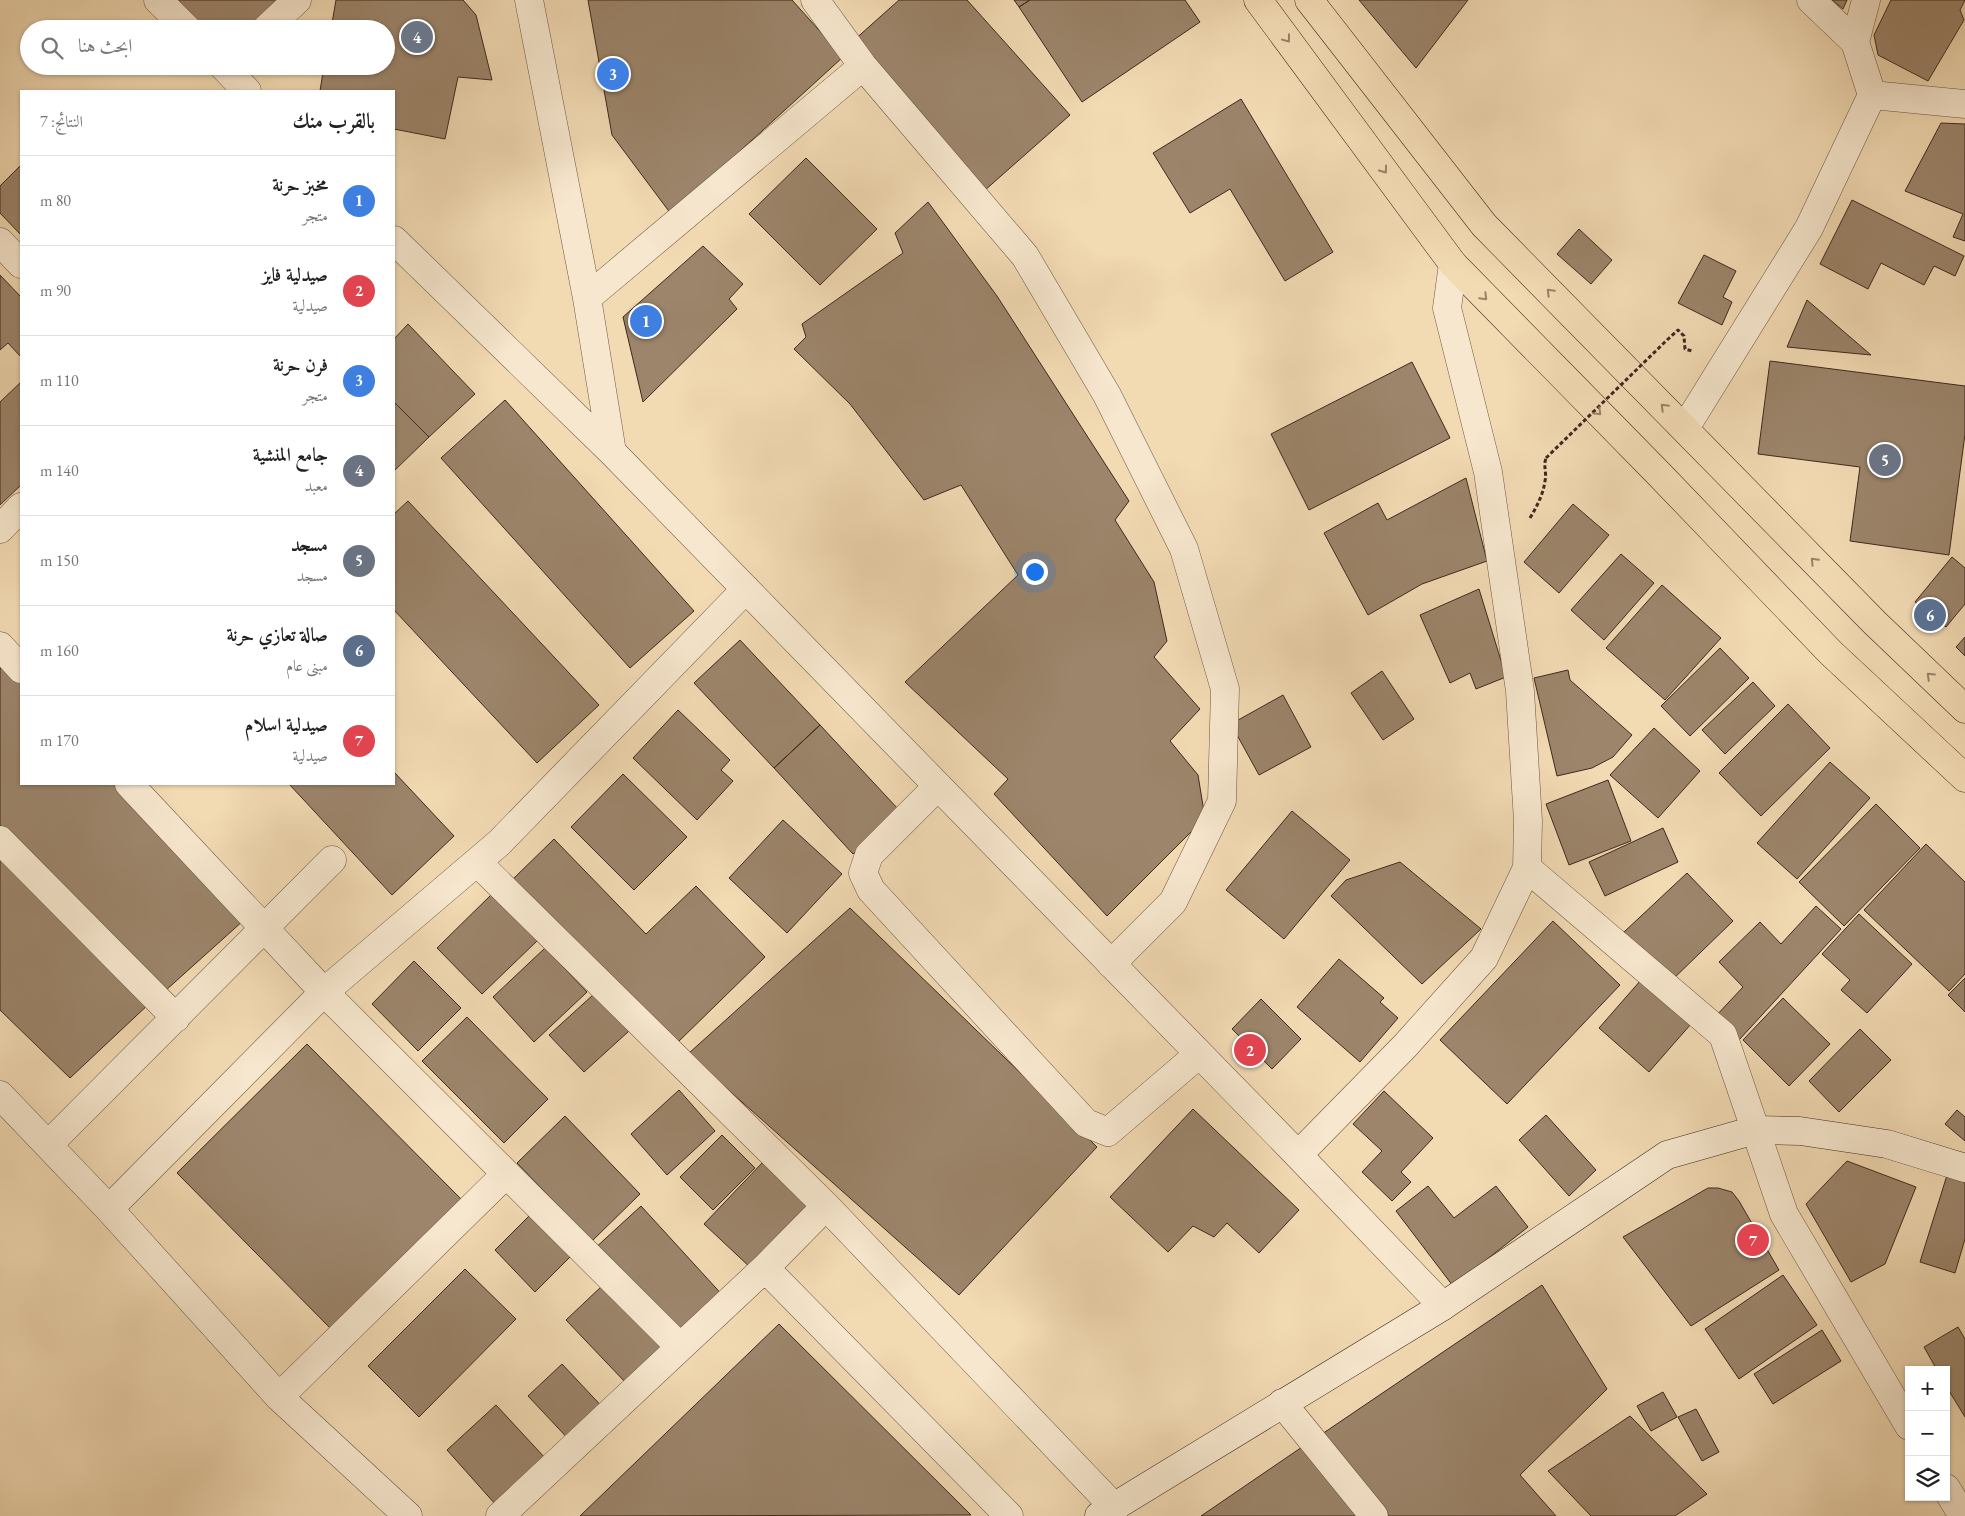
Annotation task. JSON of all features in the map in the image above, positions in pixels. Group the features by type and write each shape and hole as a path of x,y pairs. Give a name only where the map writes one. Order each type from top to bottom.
{"main road":[{"path":"1258,0 1453,264 1831,653 1965,778"},
{"path":"1309,0 1484,225 1875,623 1965,709"}],"street":[{"path":"158,0 177,20"},
{"path":"276,20 297,0"},
{"path":"529,0 587,298 612,452"},
{"path":"814,0 863,66 1025,256 1102,387 1184,549 1225,689 1222,800 1172,902 1111,964"},
{"path":"1685,428 1809,228 1872,94 1855,42 1811,0"},
{"path":"1855,42 1866,0"},
{"path":"587,298 863,66"},
{"path":"232,75 246,90"},
{"path":"1872,94 1965,104"},
{"path":"395,241 612,452 1200,1054 1443,1306"},
{"path":"0,242 20,263"},
{"path":"1298,1155 1406,1046 1484,958 1527,868 1528,821 1520,691 1488,472 1446,308 1453,264"},
{"path":"0,529 20,508"},
{"path":"108,1209 324,992 499,843 746,589"},
{"path":"0,646 20,668"},
{"path":"129,785 324,992 680,1347"},
{"path":"938,786 869,855 863,873 871,890 1086,1123 1108,1132 1200,1054"},
{"path":"0,840 176,1018"},
{"path":"48,1145 332,860"},
{"path":"477,862 826,1206 1107,1512 1443,1306 1667,1155 1755,1130 1800,1131 1887,1144 1965,1168"},
{"path":"1527,868 1722,1035 1777,1196 1790,1226 1905,1419"},
{"path":"0,1095 108,1209 279,1397 408,1516"},
{"path":"279,1397 506,1174"},
{"path":"500,1516 765,1268 826,1206"},
{"path":"765,1268 1009,1516"},
{"path":"1282,1403 1374,1516"},
{"path":"1950,1495 1963,1516"}],"path":[{"path":"1498,542 1528,523 1540,499 1546,479 1543,465 1546,458 1670,335 1678,330 1684,336 1685,349 1692,351 1699,346"}],"building":[{"path":"172,0 288,0 267,20 191,20"},
{"path":"336,0 463,0 476,15 492,80 458,77 445,139 395,129 395,90 320,90 323,75 395,75 395,20 333,20"},
{"path":"588,0 792,0 843,57 671,214 612,135"},
{"path":"899,0 967,0 1070,115 984,191 852,42"},
{"path":"1014,0 1030,0 1019,7"},
{"path":"1030,0 1185,0 1200,22 1082,102 1019,7"},
{"path":"1359,0 1468,0 1416,68"},
{"path":"1832,0 1847,0 1843,9"},
{"path":"1891,0 1965,0 1960,10 1964,20 1928,81 1878,55 1874,35"},
{"path":"1241,99 1333,252 1285,281 1230,189 1190,213 1153,153"},
{"path":"1941,123 1965,124 1965,241 1953,237 1963,214 1905,191"},
{"path":"806,158 877,229 820,285 749,214"},
{"path":"20,166 20,234 0,213 0,186"},
{"path":"1852,200 1964,256 1955,276 1934,266 1924,285 1881,263 1868,289 1820,264"},
{"path":"928,202 997,296 1129,501 1115,520 1154,582 1167,641 1154,657 1200,709 1170,741 1198,775 1205,818 1107,916 994,794 1008,779 905,682 1018,575 961,485 924,500 850,404 794,349 806,337 802,324 903,253 895,233"},
{"path":"1579,229 1612,260 1591,284 1557,254"},
{"path":"703,246 743,284 729,299 737,309 643,402 623,317"},
{"path":"1704,255 1736,271 1723,297 1732,302 1722,325 1678,303"},
{"path":"0,275 20,296 20,356 8,343 0,350"},
{"path":"1807,300 1871,355 1787,347"},
{"path":"408,324 475,394 429,437 395,403 395,338"},
{"path":"1770,361 1965,386 1965,434 1949,555 1850,541 1860,467 1758,454"},
{"path":"1412,362 1450,438 1309,510 1271,434"},
{"path":"20,383 20,486 0,505 0,402"},
{"path":"505,400 694,611 630,668 441,458"},
{"path":"395,403 429,437 395,470"},
{"path":"1466,478 1487,561 1422,584 1368,615 1324,533 1378,503 1387,520"},
{"path":"408,501 599,705 537,763 395,611 395,513"},
{"path":"1573,504 1609,535 1559,593 1524,562"},
{"path":"1621,554 1654,583 1604,640 1571,610"},
{"path":"1952,557 1965,568 1965,604 1946,627 1915,602"},
{"path":"1662,585 1721,638 1665,700 1606,648"},
{"path":"1479,589 1506,677 1476,689 1470,673 1450,683 1420,615"},
{"path":"1965,637 1965,656 1956,647"},
{"path":"740,640 820,725 774,768 694,683"},
{"path":"1720,648 1749,678 1690,736 1661,706"},
{"path":"4,665 20,682 20,785 117,785 244,920 165,991 0,825 0,669"},
{"path":"1568,670 1570,680 1632,735 1613,757 1592,768 1557,776 1534,678"},
{"path":"1382,671 1414,719 1383,740 1351,693"},
{"path":"1753,682 1775,706 1725,754 1702,730"},
{"path":"1283,695 1311,747 1259,775 1231,724"},
{"path":"1788,704 1830,748 1761,816 1719,773"},
{"path":"678,710 730,760 721,770 733,781 697,820 633,758"},
{"path":"820,725 899,810 853,854 774,768"},
{"path":"1654,728 1700,771 1658,818 1610,775"},
{"path":"1830,762 1870,798 1797,879 1757,843"},
{"path":"395,773 454,836 392,895 290,785 395,785"},
{"path":"623,774 687,837 634,890 571,827"},
{"path":"1608,780 1631,841 1569,865 1546,804"},
{"path":"1876,804 1920,848 1844,926 1799,882"},
{"path":"1292,811 1350,860 1284,939 1226,890"},
{"path":"783,820 842,874 787,933 729,878"},
{"path":"1663,828 1678,862 1605,896 1589,862"},
{"path":"554,839 646,934 696,886 765,957 674,1046 512,880"},
{"path":"1926,844 1965,882 1965,974 1949,991 1864,910"},
{"path":"0,851 151,1002 70,1078 0,1010"},
{"path":"1400,862 1481,929 1422,984 1331,896 1346,880"},
{"path":"1687,873 1733,921 1670,982 1624,932"},
{"path":"493,893 538,940 482,994 437,948"},
{"path":"1816,906 1841,929 1739,1040 1714,1018 1743,987 1719,962 1760,922 1781,944"},
{"path":"850,908 1097,1147 959,1295 688,1054"},
{"path":"1859,914 1912,964 1867,1013 1841,990 1850,980 1822,954"},
{"path":"1553,921 1620,985 1507,1104 1440,1040"},
{"path":"545,948 587,992 534,1042 493,997"},
{"path":"1339,959 1384,998 1380,1002 1398,1018 1360,1062 1297,1007"},
{"path":"414,961 461,1008 418,1051 372,1004"},
{"path":"1965,978 1965,1012 1948,995"},
{"path":"1641,980 1691,1024 1649,1072 1599,1028"},
{"path":"594,994 629,1031 584,1072 549,1035"},
{"path":"1783,998 1830,1044 1789,1086 1743,1040"},
{"path":"1261,999 1301,1039 1272,1069 1232,1029"},
{"path":"467,1017 548,1099 504,1143 422,1061"},
{"path":"1860,1029 1891,1060 1839,1112 1809,1081"},
{"path":"307,1044 462,1200 332,1330 177,1173"},
{"path":"679,1090 715,1131 667,1175 631,1134"},
{"path":"1384,1091 1433,1138 1401,1172 1411,1182 1392,1201 1362,1172 1382,1151 1353,1124"},
{"path":"1193,1109 1299,1210 1259,1253 1227,1223 1214,1237 1193,1226 1168,1252 1110,1197"},
{"path":"1957,1110 1965,1117 1965,1141 1945,1124"},
{"path":"1546,1115 1596,1170 1569,1196 1519,1140"},
{"path":"565,1116 640,1194 592,1241 517,1163"},
{"path":"722,1135 755,1168 713,1210 680,1177"},
{"path":"1847,1161 1916,1187 1885,1264 1851,1282 1806,1204"},
{"path":"763,1162 812,1208 753,1270 704,1224"},
{"path":"1948,1172 1965,1178 1965,1239 1955,1273 1920,1262"},
{"path":"1428,1186 1454,1218 1496,1186 1528,1227 1453,1286 1396,1211"},
{"path":"1708,1188 1718,1188 1732,1192 1779,1270 1691,1326 1623,1237"},
{"path":"641,1206 726,1299 678,1344 593,1250"},
{"path":"533,1212 573,1254 535,1292 495,1250"},
{"path":"465,1269 516,1319 419,1417 368,1366"},
{"path":"1783,1275 1817,1325 1739,1379 1705,1329"},
{"path":"603,1285 663,1349 626,1383 566,1320"},
{"path":"1542,1285 1607,1389 1520,1475 1556,1516 1389,1516 1322,1434"},
{"path":"779,1324 971,1515 580,1516"},
{"path":"1958,1327 1965,1339 1965,1417 1950,1393 1950,1366 1935,1366 1924,1347"},
{"path":"1822,1330 1841,1361 1773,1404 1754,1374"},
{"path":"562,1364 608,1413 574,1445 528,1396"},
{"path":"1663,1392 1677,1417 1651,1431 1637,1406"},
{"path":"496,1405 546,1459 496,1505 447,1450"},
{"path":"1696,1409 1719,1452 1702,1461 1678,1417"},
{"path":"1630,1416 1707,1494 1675,1516 1591,1516 1548,1471"},
{"path":"1305,1445 1362,1516 1201,1516"}],"place":[{"name":"جامع المنشية","path":"417,37"},
{"name":"فرن حرنة","path":"613,74"},
{"name":"مخبز حرنة","path":"646,321"},
{"name":"مسجد","path":"1885,460"},
{"name":"صالة تعازي حرنة","path":"1930,615"},
{"name":"صيدلية فايز","path":"1250,1050"},
{"name":"صيدلية اسلام","path":"1753,1240"}]}
